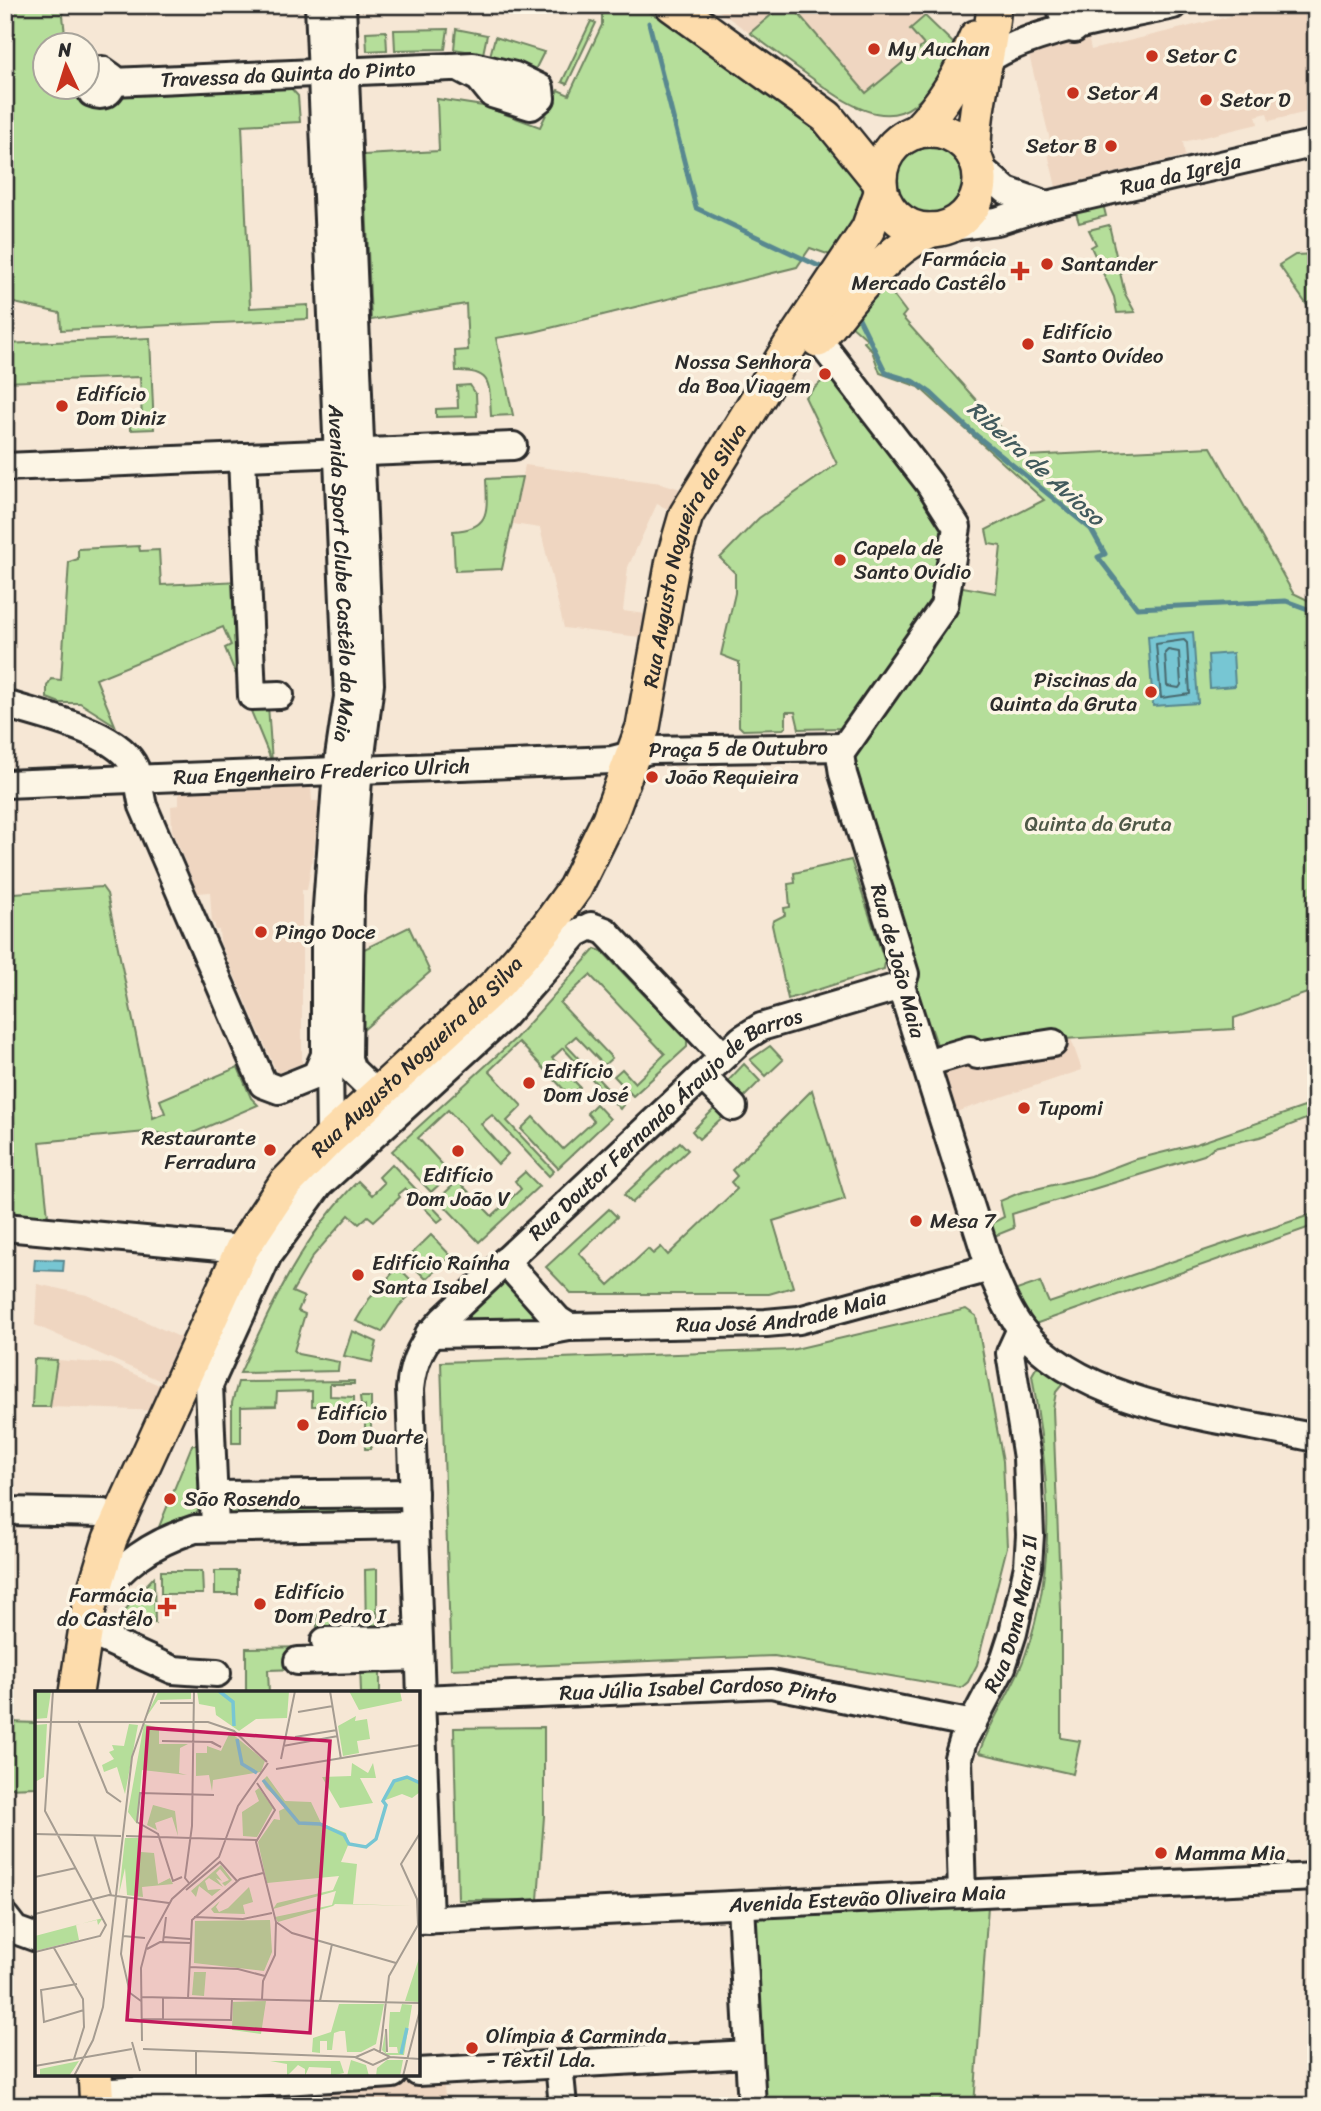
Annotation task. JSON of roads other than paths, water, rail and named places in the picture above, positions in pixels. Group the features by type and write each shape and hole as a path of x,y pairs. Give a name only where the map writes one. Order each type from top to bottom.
{"main road":[{"path":"672,5 827,117 861,129 911,134 939,131 951,134 961,141 976,161"},
{"path":"880,187 887,154 944,101 959,76 989,5"},
{"path":"827,117 880,187 898,219 913,227 938,229 962,218 973,205 979,189 975,116 994,5"},
{"name":"Rua Augusto Nogueira da Silva","path":"76,1691 87,1619 110,1539 242,1249 285,1184 330,1138 497,984 562,909 604,830 635,754 650,695 673,560 682,527 697,494 748,417 790,346 868,229 880,187"},
{"name":"Rua Augusto Nogueira da Silva","path":"748,417 880,265 913,239 938,229"}],"street":[{"name":"Avenida Sport Clube Castêlo da Maia","path":"319,5 333,71"},
{"name":"Avenida Sport Clube Castêlo da Maia","path":"341,5 333,71 349,453 346,954 348,1059 352,1070 377,1094"},
{"path":"1060,5 1065,21 1074,29"},
{"path":"986,61 1017,43 1173,5"},
{"name":"Travessa da Quinta do Pinto","path":"102,82 430,67 462,69"},
{"name":"Rua da Igreja","path":"938,229 998,221 1047,205 1316,143"},
{"path":"976,161 1007,191 1047,205"},
{"path":"818,339 929,483 957,527 944,606 843,747"},
{"path":"5,467 513,446"},
{"path":"242,457 252,696 280,695"},
{"path":"5,704 90,732 127,756 137,779 143,806 260,1081 276,1090 295,1085 316,1075 325,1055"},
{"name":"Praça 5 de Outubro","path":"635,754 650,750 843,747"},
{"name":"Rua de João Maia","path":"843,747 840,754 843,774 905,974 901,986 936,1066 990,1268 1021,1329 1044,1353 1101,1389 1139,1400 1316,1438"},
{"name":"Rua Engenheiro Frederico Ulrich","path":"5,784 437,764 446,768 620,760 635,754"},
{"name":"Avenida Sport Clube Castêlo da Maia","path":"330,1138 329,1061 325,1055 325,828 348,769"},
{"path":"215,1527 208,1398 210,1380 263,1265 289,1222 334,1171 503,1017 577,933 591,926 605,931 723,1056"},
{"name":"Rua Doutor Fernando Áraujo de Barros","path":"424,1920 421,1699 411,1382 416,1356 429,1334 505,1261 723,1056 761,1027 901,986"},
{"path":"936,1066 971,1050 977,1055 1053,1043"},
{"path":"702,1076 733,1107"},
{"path":"5,1227 242,1249"},
{"path":"505,1261 558,1320 569,1327"},
{"name":"Rua José Andrade Maia","path":"429,1334 542,1332 569,1327 799,1320 990,1268"},
{"name":"Rua Dona Maria II","path":"962,1894 958,1758 1002,1667 1028,1566 1030,1522 1027,1458 1010,1353 1021,1329"},
{"path":"213,1495 414,1493"},
{"path":"5,1511 94,1513"},
{"path":"217,1673 173,1670 87,1619 108,1583 139,1553 175,1535 195,1529 415,1525"},
{"path":"326,1641 419,1648"},
{"path":"298,1661 419,1648"},
{"name":"Rua Júlia Isabel Cardoso Pinto","path":"421,1699 771,1684 973,1724"},
{"name":"Avenida Estevão Oliveira Maia","path":"424,1920 1316,1877"},
{"path":"741,1905 752,2106"},
{"path":"5,1917 15,1930 35,1937"},
{"path":"420,2072 749,2054"},
{"path":"559,2064 563,2106"},
{"path":"96,2091 253,2086 366,2076"},
{"path":"216,2106 253,2086"}],"water":[{"path":"1193,632 1198,703 1153,706 1148,636"},
{"path":"1233,653 1235,686 1210,688 1208,655"},
{"path":"35,1259 64,1260 63,1271 34,1270"}],"waterway":[{"name":"Ribeira de Avioso","path":"649,23 696,208 825,269"},
{"name":"Ribeira de Avioso","path":"858,316 886,373 915,382 931,393 972,432 1091,529 1105,554 1098,557 1137,608 1286,601 1316,612"}],"place":[{"name":"My Auchan","path":"874,49"},
{"name":"Setor C","path":"1152,56"},
{"name":"Setor A","path":"1073,93"},
{"name":"Setor D","path":"1206,100"},
{"name":"Setor B","path":"1111,146"},
{"name":"Santander","path":"1047,264"},
{"name":"Farmácia Mercado Castêlo","path":"1020,271"},
{"name":"Edifício Santo Ovídeo","path":"1028,344"},
{"name":"Nossa Senhora da Boa Viagem","path":"825,374"},
{"name":"Edifício Dom Diniz","path":"62,406"},
{"name":"Capela de Santo Ovídio","path":"840,560"},
{"name":"Piscinas da Quinta da Gruta","path":"1151,692"},
{"name":"João Requieira","path":"652,777"},
{"name":"Pingo Doce","path":"261,932"},
{"name":"Edifício Dom José","path":"529,1083"},
{"name":"Tupomi","path":"1024,1108"},
{"name":"Restaurante Ferradura","path":"270,1150"},
{"name":"Edifício Dom João V","path":"458,1151"},
{"name":"Mesa 7","path":"916,1221"},
{"name":"Edifício Raínha Santa Isabel","path":"358,1275"},
{"name":"Edifício Dom Duarte","path":"303,1425"},
{"name":"São Rosendo","path":"170,1499"},
{"name":"Edifício Dom Pedro I","path":"260,1604"},
{"name":"Farmácia do Castêlo","path":"167,1607"},
{"name":"Mamma Mia","path":"1161,1853"},
{"name":"Olímpia & Carminda - Têxtil Lda.","path":"472,2048"}],"park label":[{"name":"Quinta da Gruta","path":"1098,824"}]}
